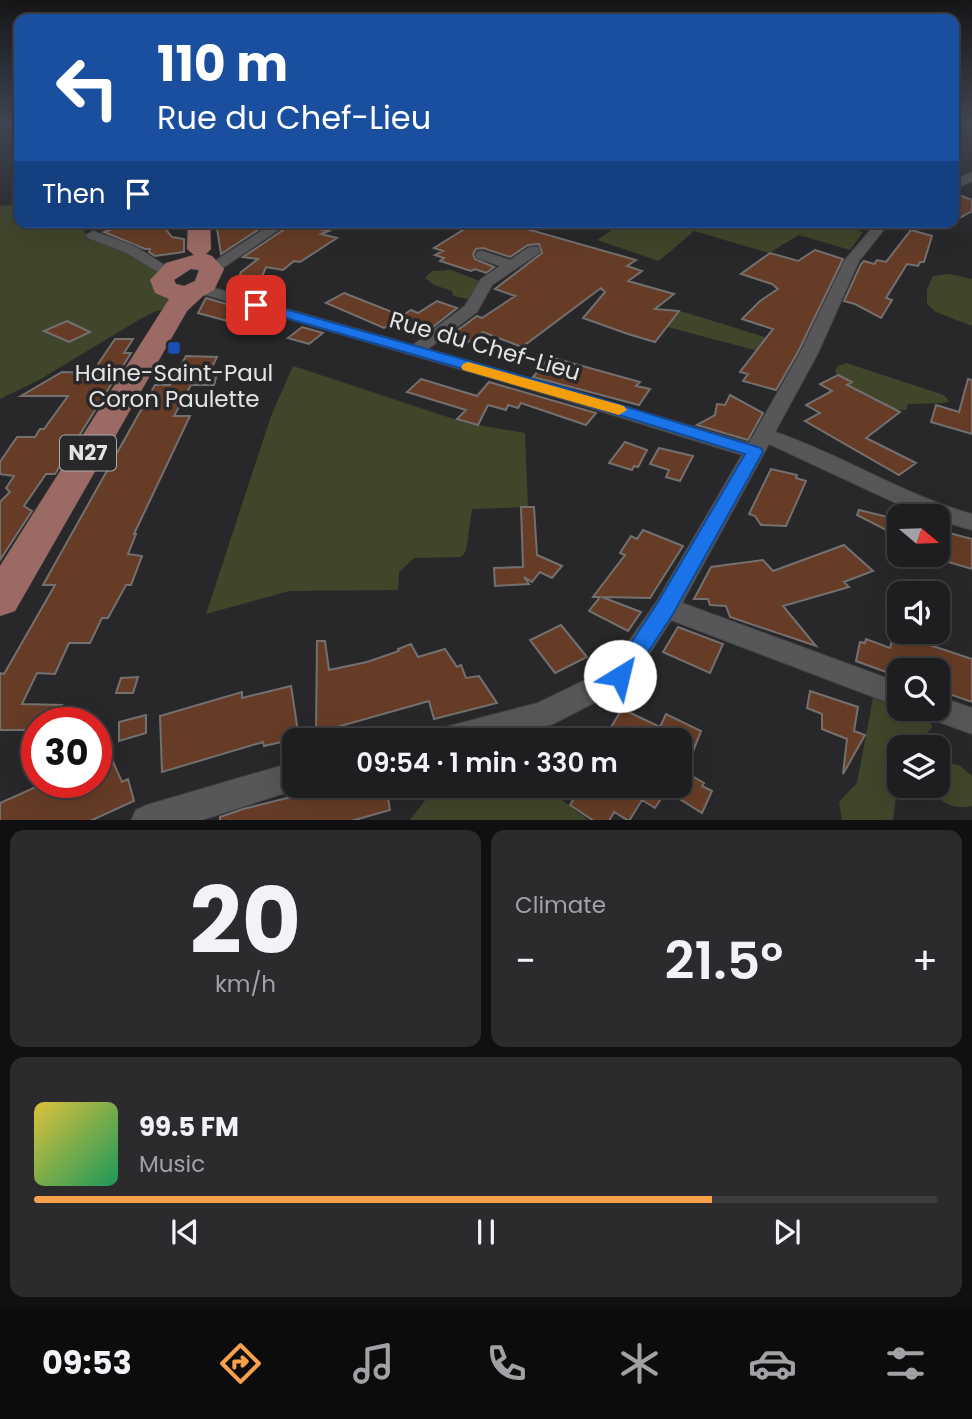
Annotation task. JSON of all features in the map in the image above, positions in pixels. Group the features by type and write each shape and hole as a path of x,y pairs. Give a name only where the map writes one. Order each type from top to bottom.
{"main road":[{"path":"191,277 198,228"},
{"name":"N27","path":"0,600 191,277"}],"street":[{"path":"93,235 191,277 274,228"},
{"path":"489,728 543,715 611,683 629,666 666,608 759,444 808,353 843,277 878,228"},
{"path":"415,352 432,336 471,309 486,282 534,250"},
{"path":"482,256 511,265"},
{"name":"Rue du Chef-Lieu","path":"191,277 208,291 415,352 759,444"},
{"path":"759,444 836,467 919,506 972,522"},
{"path":"666,608 887,690"},
{"path":"950,713 972,721"},
{"path":"150,820 282,780"}],"green space":[{"path":"14,205 14,228 84,228 85,233 161,268 176,307 156,311 142,318 39,380 0,399 0,206"},
{"path":"615,228 851,228 863,232 850,250 799,235 769,253 694,231 659,261 597,240"},
{"path":"451,270 480,281 472,300 453,296 452,291 434,285 425,278 432,271"},
{"path":"949,274 972,279 972,326 936,312 927,304 927,290 933,276"},
{"path":"663,310 684,312 800,348 793,360 656,324"},
{"path":"846,363 944,395 949,401 908,404 906,410 890,409 839,382 835,370"},
{"path":"293,366 466,423 525,433 528,507 472,509 466,551 461,557 414,558 399,572 398,590 289,591 206,614 271,416"},
{"path":"873,698 887,703 887,721 930,721 932,727 926,735 887,735 887,798 896,798 893,820 842,820 839,802 857,783"},
{"path":"950,763 959,765 972,776 972,806 953,806 940,798 950,798"},
{"path":"427,798 560,798 588,820 410,820"}],"building":[{"path":"962,196 972,200 972,211 959,218 959,198"},
{"path":"114,228 165,228 172,237 184,239 184,252 155,256 149,252 150,249 104,232"},
{"path":"217,228 261,228 221,254"},
{"path":"286,228 329,231 321,234 337,238 300,262 294,261 283,270 266,267 259,284 236,285 241,272 258,259 243,257"},
{"path":"466,228 523,228 636,260 627,266 642,271 628,281 674,294 655,309 679,311 655,342 583,318 605,292 601,288 522,347 483,332 459,348 443,341 477,316 482,318 515,296 495,289 542,253 539,244 528,245 510,257 483,248 476,249 473,254 475,259 494,267 486,273 440,261 444,258 435,255 443,251 434,248"},
{"path":"911,230 932,236 924,262 920,262 918,266 907,264 886,298 892,300 881,318 844,301 861,264 864,261 874,264 877,260 886,262"},
{"path":"815,250 843,259 798,352 776,390 743,381 748,374 740,372 773,329 742,319 760,301 778,289 772,284 741,274 770,253 798,261"},
{"path":"344,293 402,316 411,310 418,313 437,301 457,308 424,334 394,322 384,328 326,303"},
{"path":"206,298 285,321 274,329 198,313"},
{"path":"67,321 90,332 69,342 44,331"},
{"path":"302,327 323,333 309,344 288,338"},
{"path":"115,339 133,339 124,353 131,353 55,474 46,474 24,506 32,511 0,560 0,502 10,492 6,488 14,476 0,474 0,462 17,437 35,437 40,429 44,429 68,396 21,396 62,372 92,373"},
{"path":"186,356 217,357 210,371 218,371 214,385 191,385 174,416 190,416 134,534 128,554 142,556 131,585 126,585 108,618 102,618 90,643 69,643 55,674 37,673 22,704 62,705 61,707 21,707 21,730 0,730 0,673 4,674 55,585 43,585 155,385 170,385"},
{"path":"550,357 640,382 636,386 650,389 639,405 533,377"},
{"path":"838,375 852,382 847,385 900,412 866,438 916,463 899,475 805,421 820,413 806,405 832,391 820,384"},
{"path":"421,379 477,396 489,382 596,413 586,425 521,403 518,408 508,405 506,410 488,405 478,425 457,419 466,410 407,392"},
{"path":"968,379 972,380 972,434 931,422 936,405 959,412"},
{"path":"730,395 763,413 748,440 697,425 715,415 717,404 725,405"},
{"path":"625,442 647,450 638,467 634,466 632,470 609,463"},
{"path":"659,448 693,456 680,481 666,477 669,470 650,464"},
{"path":"771,469 797,475 796,478 806,481 786,526 761,525 755,516 749,514"},
{"path":"521,507 534,507 537,555 562,566 552,578 540,572 532,582 524,577 529,584 495,586 494,568 523,567"},
{"path":"859,510 887,517 887,530 857,515"},
{"path":"643,530 683,546 650,598 602,597 641,612 628,631 589,611 600,597 593,597 625,555 620,553 631,536 637,539"},
{"path":"950,533 972,539 972,569 950,563"},
{"path":"844,545 873,571 844,582 849,587 783,606 816,646 730,617 726,606 710,605 708,599 694,599 711,567 763,560 773,571"},
{"path":"561,625 587,657 555,673 530,640"},
{"path":"678,627 723,644 710,673 663,652"},
{"path":"866,639 890,648 891,644 927,644 972,659 972,702 950,694 950,658 887,658 887,672 856,661 860,642 865,643"},
{"path":"317,641 325,641 329,670 367,662 411,644 418,657 445,649 457,667 461,665 466,678 479,676 497,703 434,719 429,701 334,728 316,728"},
{"path":"138,677 133,693 116,693 121,678"},
{"path":"291,686 297,728 282,728 282,742 264,746 263,742 162,772 160,716 242,692 242,698"},
{"path":"810,691 858,707 854,731 865,735 843,774 847,739 822,729 822,714 807,708"},
{"path":"622,709 660,727 666,714 701,731 692,754 692,728 611,727"},
{"path":"146,715 146,733 119,741 119,722"},
{"path":"112,760 122,782 128,779 134,801 92,820 0,820 0,803 21,794 21,798 112,798"},
{"path":"692,776 712,791 702,813 678,798 692,798"},
{"path":"287,798 388,798 390,810 355,820 220,820 220,817"},
{"path":"574,798 661,798 655,808 642,800 630,820 614,812 610,820 592,820 570,805"}],"slow traffic":[{"path":"468,367 619,410"}],"place":[{"name":"Haine-Saint-Paul Coron Paulette","path":"174,348"}],"route":[{"path":"256,305 559,392 755,452 666,608 620,676"}]}
